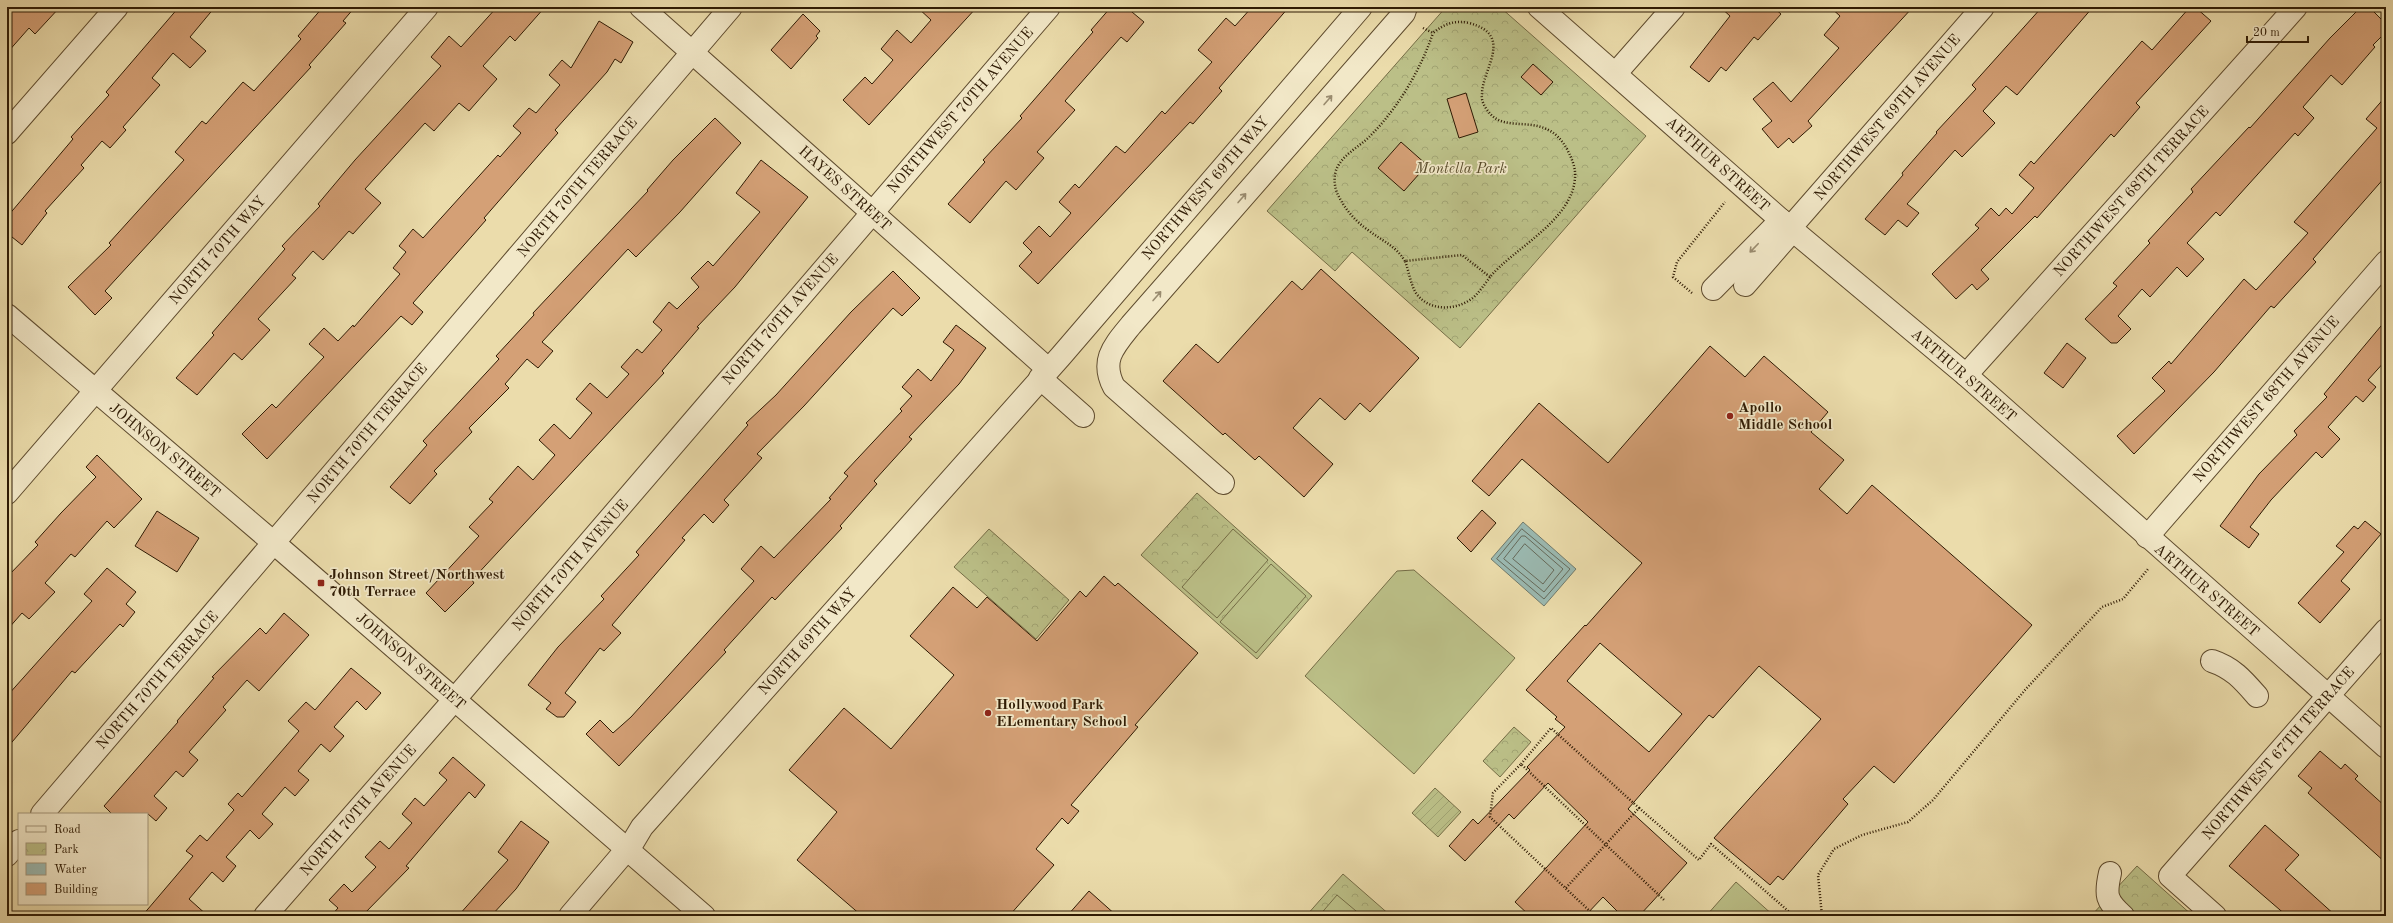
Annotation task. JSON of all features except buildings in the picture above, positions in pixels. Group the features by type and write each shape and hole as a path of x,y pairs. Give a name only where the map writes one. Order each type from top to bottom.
{"street":[{"path":"7,133 117,7"},
{"name":"NORTH 70TH WAY","path":"7,493 428,7"},
{"name":"HAYES STREET","path":"641,7 872,212 1044,373 1083,416"},
{"name":"NORTH 70TH TERRACE","path":"43,813 731,7"},
{"name":"NORTHWEST 70TH AVENUE","path":"872,212 1049,7"},
{"name":"NORTHWEST 69TH WAY","path":"1044,373 1361,7"},
{"path":"1223,483 1114,387 1108,375 1107,364 1114,346 1131,325 1404,13 1406,7"},
{"name":"ARTHUR STREET","path":"1538,7 1616,73 1788,226 1966,375 2147,537 2386,747"},
{"path":"1616,73 1674,7"},
{"name":"NORTHWEST 69TH AVENUE","path":"1788,226 1983,7"},
{"name":"NORTHWEST 68TH TERRACE","path":"1966,375 2296,7"},
{"name":"NORTH 70TH AVENUE","path":"265,916 455,699 872,212"},
{"path":"1745,285 1788,226"},
{"path":"1704,292 1788,226"},
{"name":"NORTHWEST 68TH AVENUE","path":"2147,537 2386,262"},
{"path":"1106,303 1131,325"},
{"name":"JOHNSON STREET","path":"7,314 455,699 704,916"},
{"name":"NORTH 69TH WAY","path":"570,916 627,849 642,827 1044,373"},
{"name":"NORTHWEST 67TH TERRACE","path":"2215,916 2170,876 2386,630"},
{"path":"2212,661 2227,666 2240,675 2258,696"},
{"path":"7,855 18,842"},
{"path":"2110,873 2106,889 2110,904 2123,916"}],"path":[{"path":"1457,22 1474,25 1482,29 1493,42 1494,51 1482,94 1483,102 1492,117 1499,120 1536,125 1554,132 1566,148 1574,167 1573,188 1563,207 1540,232 1490,278 1473,297 1457,306 1441,308 1432,306 1417,295 1405,261 1394,246 1367,230 1350,214 1338,195 1335,177 1337,167 1342,160 1372,134 1400,97 1428,49 1433,33 1449,23 1457,22"},
{"path":"1423,28 1433,33"},
{"path":"1704,292 1673,277 1677,262 1725,202"},
{"path":"1405,261 1462,255 1490,278"},
{"path":"1822,916 1818,875 1834,849 1862,835 1908,822 1933,800 2025,690 2097,612 2102,607 2123,600 2148,569"},
{"path":"1595,916 1490,817 1493,793 1521,764 1551,728 1699,860 1710,844 1794,916"},
{"path":"1521,764 1664,900"},
{"path":"1566,889 1639,808"}],"green space":[{"name":"Montella Park","path":"1446,7 1500,7 1646,136 1460,348 1352,252 1335,271 1267,211"},
{"path":"1197,493 1312,596 1257,659 1141,555"},
{"path":"989,529 1069,600 1036,639 954,567"},
{"path":"1233,529 1268,560 1217,618 1182,587"},
{"path":"1271,564 1306,596 1256,653 1220,622"},
{"path":"1414,570 1515,658 1414,774 1305,676 1397,571"},
{"path":"1514,727 1531,742 1500,777 1483,761"},
{"path":"1435,788 1461,812 1438,837 1412,813"},
{"path":"2137,866 2193,916 2091,916"},
{"path":"1343,874 1391,916 1306,916"},
{"path":"1736,882 1774,916 1706,916"},
{"path":"1337,895 1362,916 1319,916"}],"water":[{"path":"1523,522 1576,569 1544,606 1491,559"}],"place":[{"name":"Apollo Middle School","path":"1730,416"},
{"name":"Johnson Street/Northwest 70th Terrace","path":"321,583"},
{"name":"Hollywood Park ELementary School","path":"988,713"}]}
